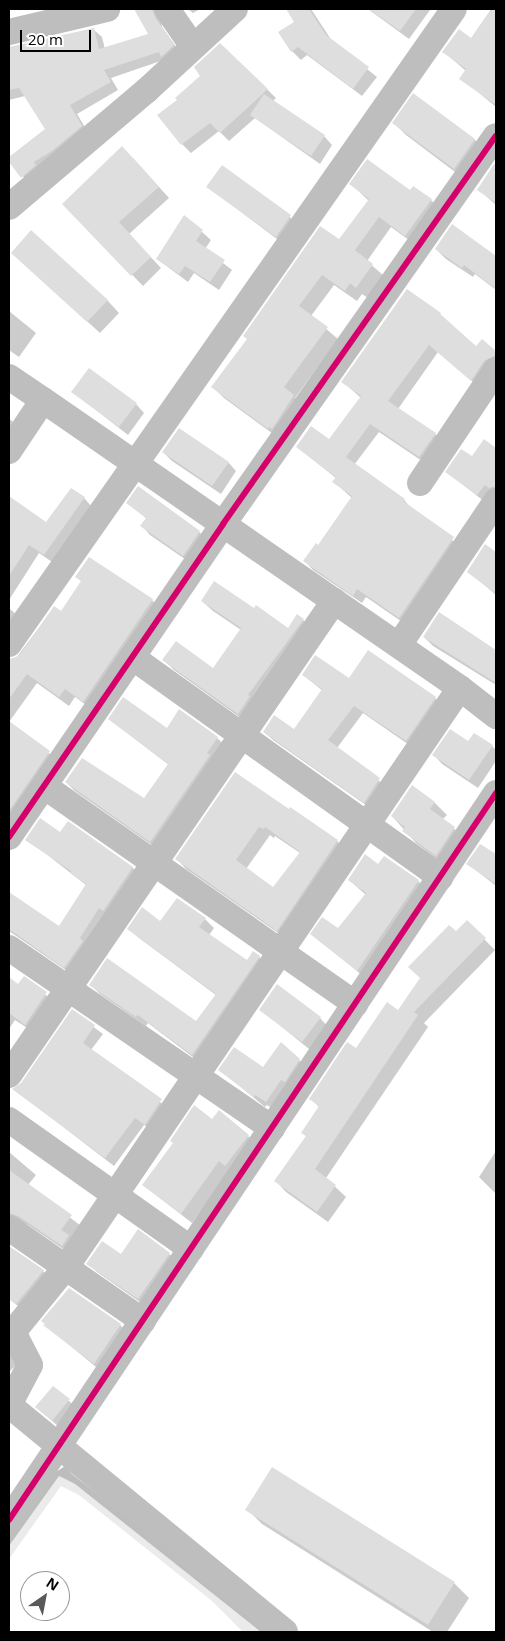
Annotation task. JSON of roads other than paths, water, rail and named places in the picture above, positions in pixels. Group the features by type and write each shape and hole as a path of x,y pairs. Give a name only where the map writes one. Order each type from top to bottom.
{"street":[{"path":"9,32 107,9"},
{"path":"167,9 193,47"},
{"path":"9,207 138,98 235,9"},
{"path":"9,644 454,9"},
{"path":"9,837 223,524 496,136"},
{"path":"420,483 496,370"},
{"path":"9,377 399,645 496,716"},
{"path":"9,451 43,400"},
{"path":"399,645 496,501"},
{"path":"9,1075 334,601"},
{"path":"132,657 440,877"},
{"path":"285,1632 9,1405 30,1365 13,1332 66,1267 460,688"},
{"path":"44,786 355,1004"},
{"path":"9,1520 496,793"},
{"path":"9,948 272,1128"},
{"path":"9,1120 191,1249"},
{"path":"9,1228 143,1321"}]}
